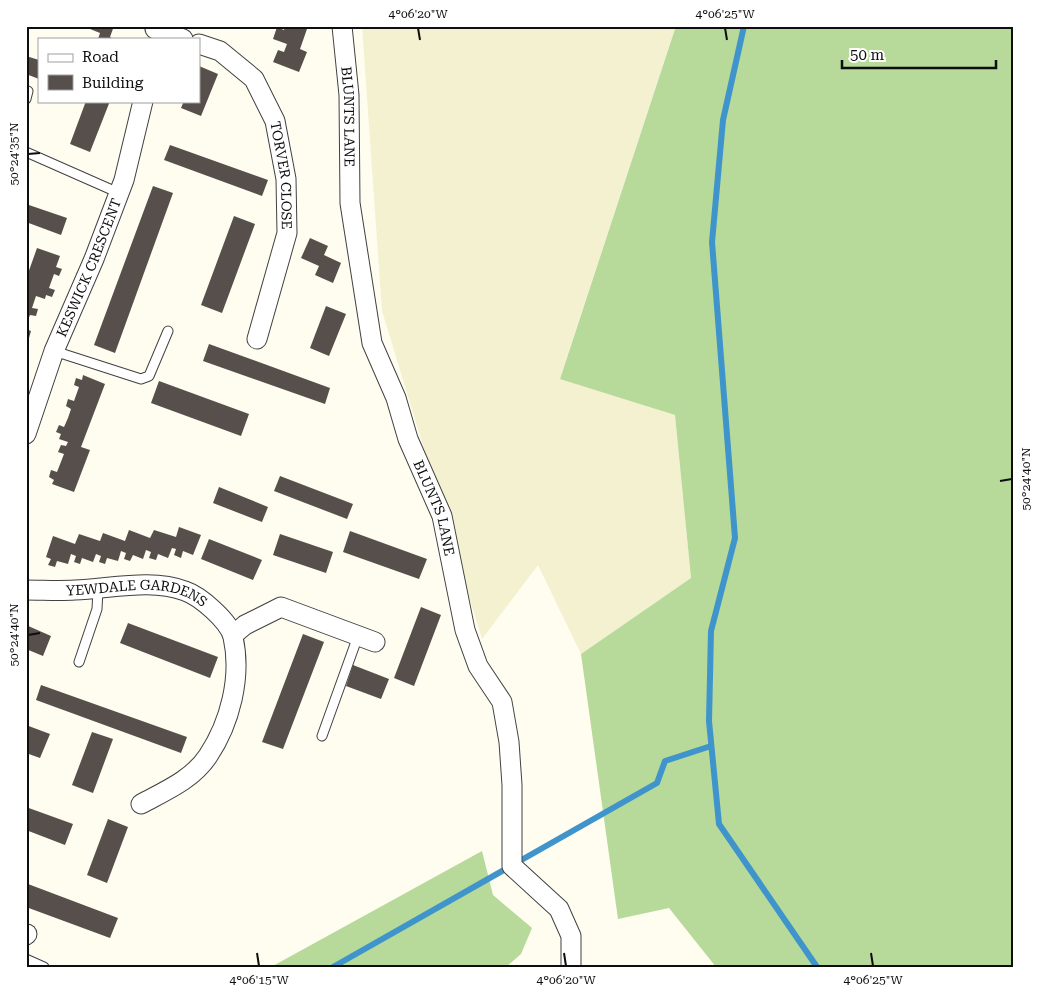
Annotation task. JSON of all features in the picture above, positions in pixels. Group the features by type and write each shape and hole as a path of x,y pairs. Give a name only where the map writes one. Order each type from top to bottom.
{"street":[{"name":"BLUNTS LANE","path":"342,26 349,95 350,203 372,343 396,398 408,439 442,516 465,630 478,666 502,702 509,742 512,785 512,866 559,910 571,936 572,967"},
{"path":"154,31 179,38"},
{"name":"TORVER CLOSE","path":"200,44 220,51 254,79 275,121 284,169 287,233 257,339"},
{"name":"KESWICK CRESCENT","path":"28,425 54,351 94,259 119,193 143,102"},
{"name":"YEWDALE GARDENS","path":"26,590 145,586 185,591 214,610 233,635"},
{"path":"141,804 188,778 207,757 224,727 232,699 236,668 233,635 245,625 281,607 366,638"}],"lane":[{"path":"26,152 119,193"},
{"path":"54,351 141,379 149,376 168,331"},
{"path":"79,662 97,610 98,589"},
{"path":"322,736 366,638"},
{"path":"26,959 44,967"}],"shaded area":[{"path":"362,26 676,26 560,378 675,415 691,578 581,654 538,565 482,639 382,311"}],"green space":[{"path":"676,26 1014,26 1014,967 716,967 669,908 618,919 581,654 691,578 675,415 560,379"},
{"path":"482,851 493,895 532,928 521,954 506,967 271,967"}],"building":[{"path":"91,26 114,26 110,37 112,38 98,38 100,33 90,29"},
{"path":"285,26 300,26 307,29 300,49 307,52 299,72 273,62 278,50 284,52 287,44 273,39 277,27 284,30"},
{"path":"26,56 38,60 38,79 26,74"},
{"path":"200,66 218,74 201,116 181,108 184,102 200,102"},
{"path":"86,102 110,102 90,152 70,144"},
{"path":"170,145 268,180 262,196 164,160"},
{"path":"153,186 173,193 115,353 94,345"},
{"path":"26,204 67,218 61,235 26,222"},
{"path":"234,216 255,224 222,313 201,305"},
{"path":"310,238 328,246 324,255 341,263 333,283 315,275 319,266 301,258"},
{"path":"37,248 60,256 56,267 62,269 59,276 54,274 49,288 55,290 52,297 46,295 45,299 36,296 32,308 38,309 36,316 30,315 26,325 26,279"},
{"path":"326,306 346,314 329,356 310,348"},
{"path":"26,329 31,331 29,338 26,337"},
{"path":"209,344 330,388 325,404 203,361"},
{"path":"83,375 105,384 81,447 90,450 74,492 52,484 54,480 49,477 51,470 57,472 64,454 58,452 61,445 66,446 68,442 59,439 61,434 56,432 59,425 64,427 71,409 66,406 68,399 74,401 79,387 74,385 76,378 82,380"},
{"path":"159,381 249,414 241,436 151,403"},
{"path":"280,476 353,504 347,519 274,491"},
{"path":"219,487 268,507 262,522 213,503"},
{"path":"179,527 201,535 193,555 183,551 181,558 174,555 176,549 172,548 168,558 158,554 156,560 149,558 151,552 146,550 143,559 133,555 130,561 124,559 126,553 121,551 118,561 107,558 105,564 99,562 101,556 96,554 93,562 82,558 80,564 74,562 76,556 71,554 68,564 57,561 55,567 48,565 51,559 46,557 53,536 75,544 79,534 100,541 103,533 125,541 129,530 150,538 154,530 176,537"},
{"path":"350,531 427,559 419,579 343,552"},
{"path":"280,534 333,552 326,573 273,555"},
{"path":"209,539 262,560 253,580 201,559"},
{"path":"421,607 441,615 414,686 394,678"},
{"path":"128,623 218,657 210,678 120,643"},
{"path":"26,625 51,636 43,656 26,649"},
{"path":"303,634 324,642 283,749 262,742"},
{"path":"353,665 389,679 381,699 346,686"},
{"path":"41,685 187,737 181,753 36,700"},
{"path":"26,725 50,734 40,758 26,753"},
{"path":"92,732 113,739 93,793 72,785"},
{"path":"26,807 73,824 65,845 26,830"},
{"path":"108,819 128,827 107,883 87,875"},
{"path":"28,884 118,918 110,938 26,907"}],"waterway":[{"path":"744,26 723,120 712,242 735,538 711,631 709,721 719,824 817,967"},
{"path":"333,967 657,783 665,761 711,746"}]}
